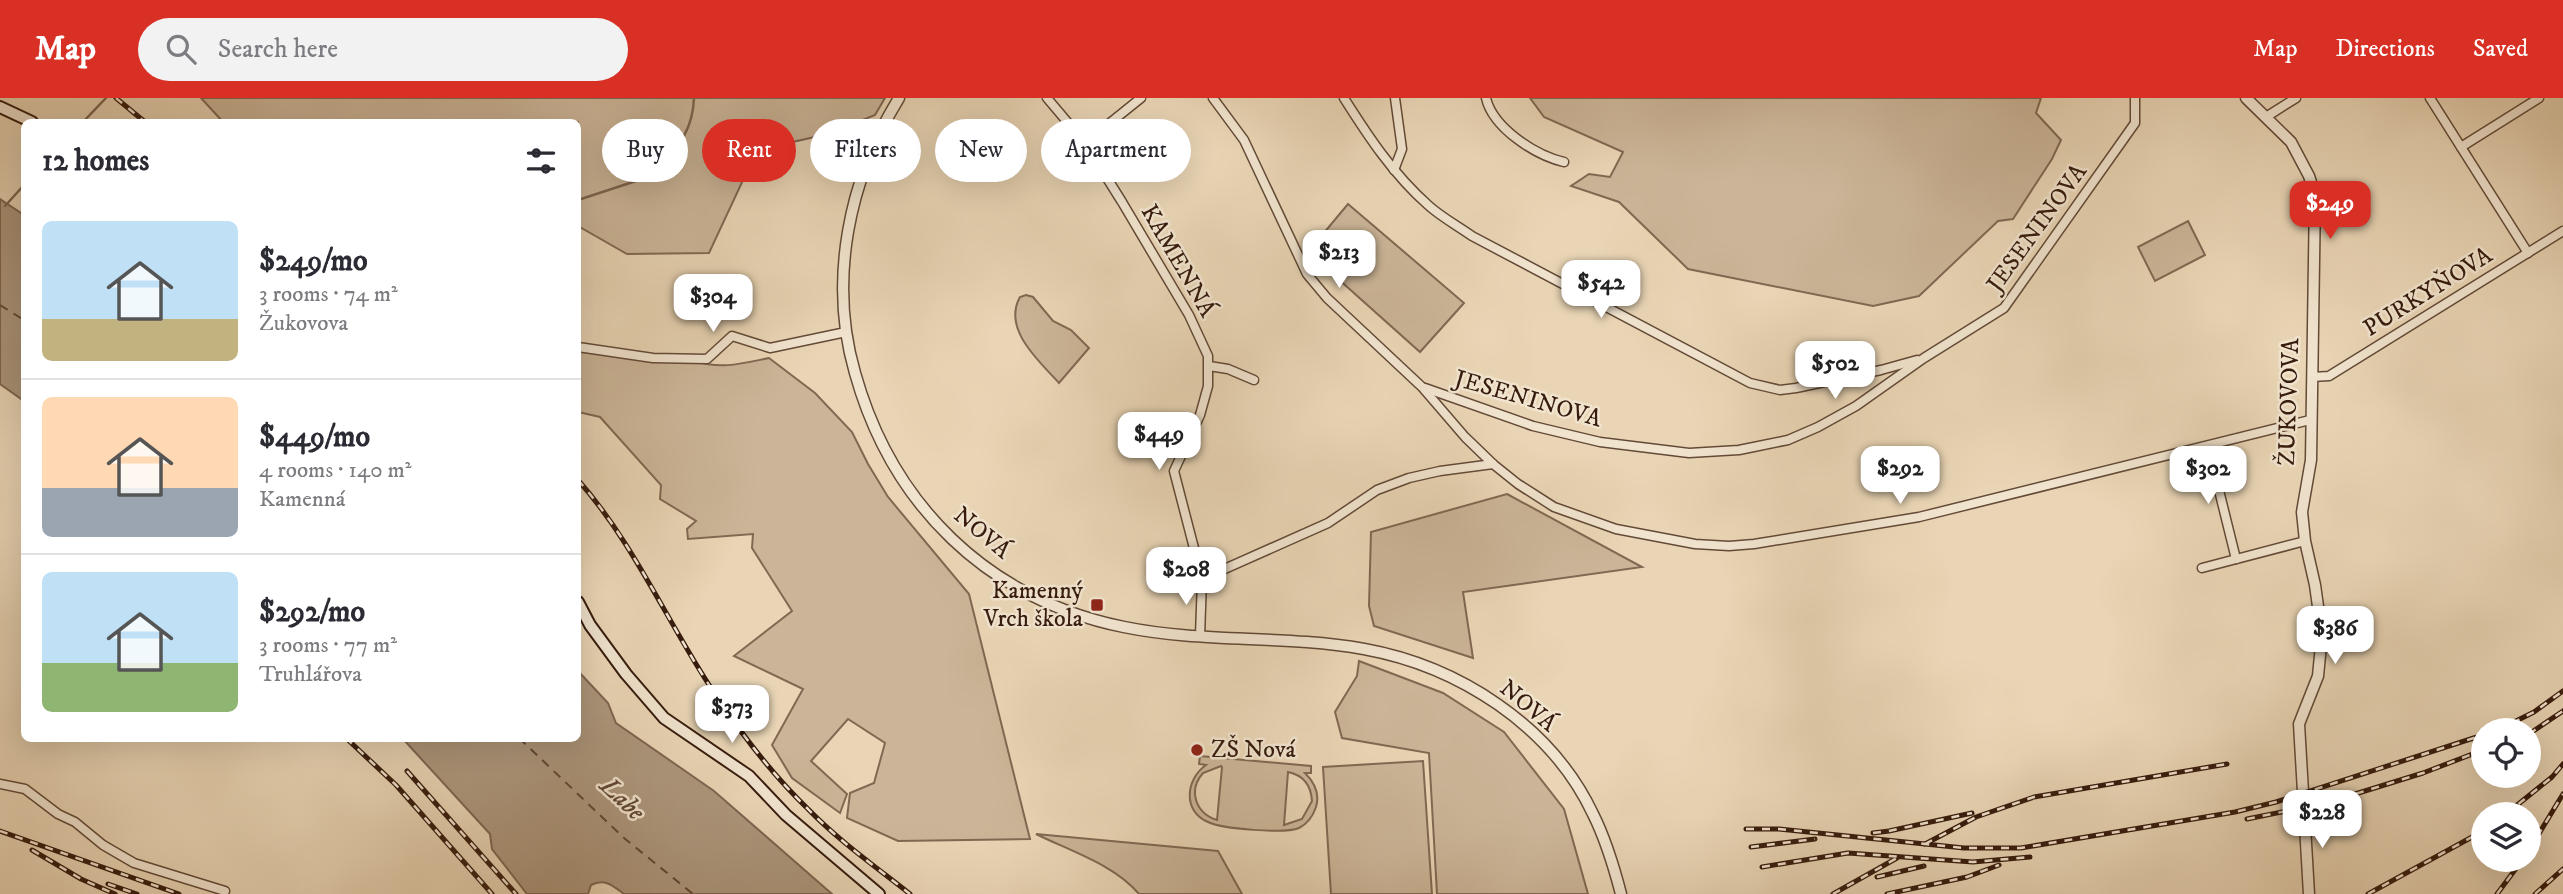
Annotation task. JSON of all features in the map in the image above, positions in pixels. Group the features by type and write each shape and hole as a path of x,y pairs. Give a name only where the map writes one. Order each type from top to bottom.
{"main road":[{"path":"0,107 26,119"},
{"path":"581,608 590,625 620,666 645,699 664,718 749,776 786,814 879,894"}],"street":[{"name":"NOVÁ","path":"899,98 867,158 854,201 844,269 843,301 846,332 861,396 886,454 912,496 960,546 1010,583 1067,611 1126,628 1363,649 1445,673 1480,692 1513,715 1560,762 1593,813 1613,864 1621,894"},
{"path":"1047,98 1065,119"},
{"path":"1115,119 1141,98"},
{"path":"1213,98 1244,140 1307,274 1327,298 1422,387 1465,437 1518,484 1554,507 1616,529 1695,544 1754,544 1919,517 2311,420"},
{"path":"1344,98 1372,142 1429,207 1472,236 1750,383 1780,390 1796,388 1924,358"},
{"path":"1394,170 1402,149 1395,98"},
{"path":"1486,98 1494,117 1506,130 1549,159 1564,162"},
{"name":"JESENINOVA","path":"1422,387 1533,426 1600,442 1689,453 1739,450 1788,440 1818,428 1856,406 1924,358 2004,308 2135,123 2136,98"},
{"name":"ŽUKOVOVA","path":"2246,98 2291,142 2309,176 2315,195 2311,460 2302,512 2322,635 2318,676 2299,724 2309,894"},
{"path":"2266,117 2296,98"},
{"path":"2430,98 2528,253"},
{"path":"2461,146 2539,98"},
{"name":"KAMENNÁ","path":"1109,182 1189,315 1208,356 1208,386 1200,415 1174,471 1202,579 1200,636"},
{"name":"PURKYŇOVA","path":"2312,377 2329,376 2563,231"},
{"path":"581,346 653,358 707,359 732,336 770,348 846,332"},
{"path":"1209,366 1228,369 1254,380"},
{"path":"2208,446 2236,559"},
{"path":"1202,579 1328,523 1377,490 1409,478 1493,464"},
{"path":"2202,568 2305,541"},
{"path":"0,784 25,789 58,814 75,822 103,845 134,863 225,891"}],"shaded area":[{"path":"201,98 885,98 875,115 865,119 810,119 810,138 796,141 796,119 702,119 702,182 742,182 709,253 627,254 581,228 581,119 220,119"},
{"path":"1530,98 2041,98 2036,113 2061,140 2052,159 2013,219 1998,221 1919,296 1873,306 1688,269 1619,202 1571,186 1589,174 1610,177 1623,152 1544,117"},
{"path":"1348,204 1464,303 1420,352 1308,252"},
{"path":"2188,221 2205,255 2155,281 2138,247"},
{"path":"1020,297 1033,297 1053,321 1071,330 1089,348 1059,383 1033,355 1019,332 1016,309"},
{"path":"581,348 714,365 732,365 769,358 815,393 852,432 888,497 969,594 1030,839 898,841 847,818 850,793 874,783 885,743 848,719 811,761 847,794 840,813 792,778 772,745 803,689 734,656 792,611 752,548 753,534 688,539 687,529 696,521 660,499 661,485 600,417 581,413"},
{"path":"1507,494 1642,567 1463,592 1473,658 1374,626 1369,606 1371,532"},
{"path":"1359,661 1443,693 1504,732 1564,809 1588,894 1437,894 1429,753 1342,738 1335,712 1357,676"},
{"path":"1200,756 1311,766 1311,773 1305,773 1317,793 1315,810 1305,824 1292,830 1268,831 1215,825 1200,817 1191,803 1194,778 1206,765 1199,764","holes":["1222,767 1217,820 1203,812 1195,793 1203,773","1288,772 1305,782 1312,801 1302,819 1284,825"]},
{"path":"1423,761 1432,894 1331,894 1323,767"},
{"path":"1036,834 1218,851 1242,894 1139,894 1105,867"}],"water":[{"path":"0,199 21,213 21,399 0,384"},
{"name":"Labe","path":"581,674 608,703 616,723 714,791 832,894 624,894 601,882 591,885 588,894 527,894 492,849 490,834 406,742 581,742"}],"waterway":[{"path":"86,119 106,98"},
{"path":"688,126 694,98"},
{"path":"581,199 633,182"},
{"path":"5,206 21,188"}],"ferry route":[{"path":"0,305 21,318"},
{"path":"523,742 624,838 693,894"}],"railway":[{"path":"116,98 141,119"},
{"path":"581,484 634,557 698,667 758,754 820,821 910,894"},
{"path":"2522,718 2563,691"},
{"path":"2541,726 2563,711"},
{"path":"1746,829 1779,829 1964,848 2021,848 2235,812 2276,802 2471,739"},
{"path":"350,742 396,785 492,894"},
{"path":"2247,819 2326,803 2423,773 2471,755"},
{"path":"1925,844 1976,817 2034,797 2227,764"},
{"path":"2521,802 2552,777 2563,764"},
{"path":"407,771 516,894"},
{"path":"2541,830 2563,794"},
{"path":"1873,833 1972,813"},
{"path":"0,831 179,894"},
{"path":"2368,894 2471,838"},
{"path":"1751,847 1815,839"},
{"path":"32,850 81,879 115,894"},
{"path":"1762,867 1848,853 1973,862 2030,857"},
{"path":"1833,894 1897,858"},
{"path":"1887,894 1967,877 1999,865"},
{"path":"1877,877 1924,866"},
{"path":"2535,894 2563,869"},
{"path":"2497,894 2513,872"},
{"path":"108,884 137,894"}],"place":[{"name":"Kamenný Vrch škola","path":"1097,605"},
{"name":"ZŠ Nová","path":"1197,750"}]}
